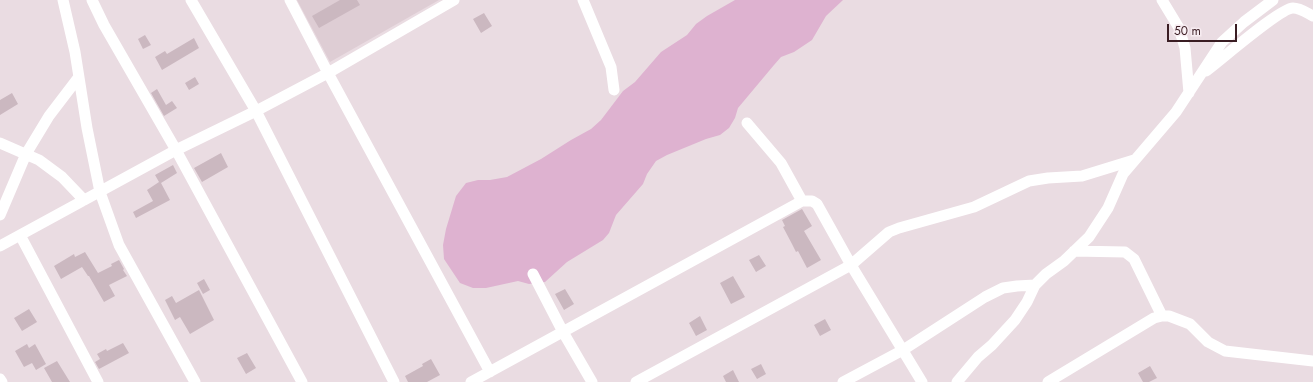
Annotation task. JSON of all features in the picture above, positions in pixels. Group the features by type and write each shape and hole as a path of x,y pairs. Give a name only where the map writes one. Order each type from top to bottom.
{"street":[{"path":"64,0 75,52 78,78 100,192 119,245 195,382"},
{"path":"92,0 104,25 176,150 302,382"},
{"path":"192,0 256,111 394,382"},
{"path":"290,0 490,372"},
{"path":"0,246 176,150 256,111 328,73 454,0"},
{"path":"583,0 611,67 614,90"},
{"path":"1162,0 1179,28 1185,48 1189,93"},
{"path":"958,382 965,371 1015,320 1027,302 1035,285 1089,237 1108,208 1123,174 1176,112 1222,42 1244,22 1273,0"},
{"path":"1200,76 1251,35 1284,11 1293,8 1304,11 1313,16"},
{"path":"0,215 26,154 49,116 78,78"},
{"path":"747,124 781,163 802,201"},
{"path":"0,142 39,160 62,177 84,200"},
{"path":"636,382 851,265 889,232 974,207 1029,181 1048,178 1082,176 1134,160"},
{"path":"471,382 802,201 812,201 817,204 851,265 922,382"},
{"path":"20,235 98,382"},
{"path":"1074,251 1125,252 1130,255 1134,260 1162,316"},
{"path":"533,274 563,332 592,382"},
{"path":"843,382 903,350 985,297 1003,288 1035,285"},
{"path":"1048,382 1154,318 1162,316 1169,316 1190,324 1208,342 1225,351 1313,361"}],"shaded area":[{"path":"297,0 439,0 330,62"},
{"path":"735,0 843,0 826,16 812,40 794,52 781,57 738,108 735,118 729,128 720,135 706,139 656,161 647,174 643,184 616,215 609,233 603,240 567,262 545,282 529,284 518,281 486,288 473,288 460,283 444,259 443,245 446,229 456,196 466,183 478,180 490,180 507,177 541,159 591,129 601,120 623,91 635,82 661,52 687,35 696,24 707,16"}],"building":[{"path":"340,0 357,0 360,5 319,28 312,16"},
{"path":"484,13 492,26 481,33 473,19"},
{"path":"145,35 151,45 143,49 138,39"},
{"path":"194,38 199,48 162,70 155,57 165,51 167,54"},
{"path":"195,77 199,84 189,90 185,83"},
{"path":"157,89 166,105 172,101 177,108 164,116 151,93"},
{"path":"12,93 18,104 0,115 0,100"},
{"path":"221,153 228,167 202,182 194,168"},
{"path":"173,165 177,173 161,183 170,200 136,218 133,212 153,201 147,190 159,182 155,175"},
{"path":"802,209 812,226 804,231 821,260 807,268 798,251 796,252 783,227 785,226 782,220"},
{"path":"85,252 98,273 112,266 111,264 119,260 127,276 109,285 115,296 104,302 82,267 61,279 54,266 74,254 75,257"},
{"path":"759,255 766,266 756,272 749,260"},
{"path":"733,276 745,297 731,304 720,283"},
{"path":"204,279 210,290 203,294 197,283"},
{"path":"565,289 574,304 564,310 555,294"},
{"path":"199,290 214,320 190,334 180,317 175,320 165,300 172,296 176,303"},
{"path":"29,309 37,322 22,331 14,318"},
{"path":"700,316 707,330 696,336 689,323"},
{"path":"825,319 831,330 820,336 814,325"},
{"path":"123,343 129,353 99,369 95,362 100,359 97,354"},
{"path":"27,344 29,348 35,344 46,364 36,370 32,363 24,367 15,351"},
{"path":"247,353 256,368 246,374 237,358"},
{"path":"431,359 440,375 427,382 408,382 405,376 423,366 422,364"},
{"path":"57,361 70,382 52,382 44,368"},
{"path":"761,364 766,374 757,379 751,369"},
{"path":"1150,366 1157,378 1149,382 1143,382 1138,373"},
{"path":"733,370 739,382 726,382 723,376"}]}
